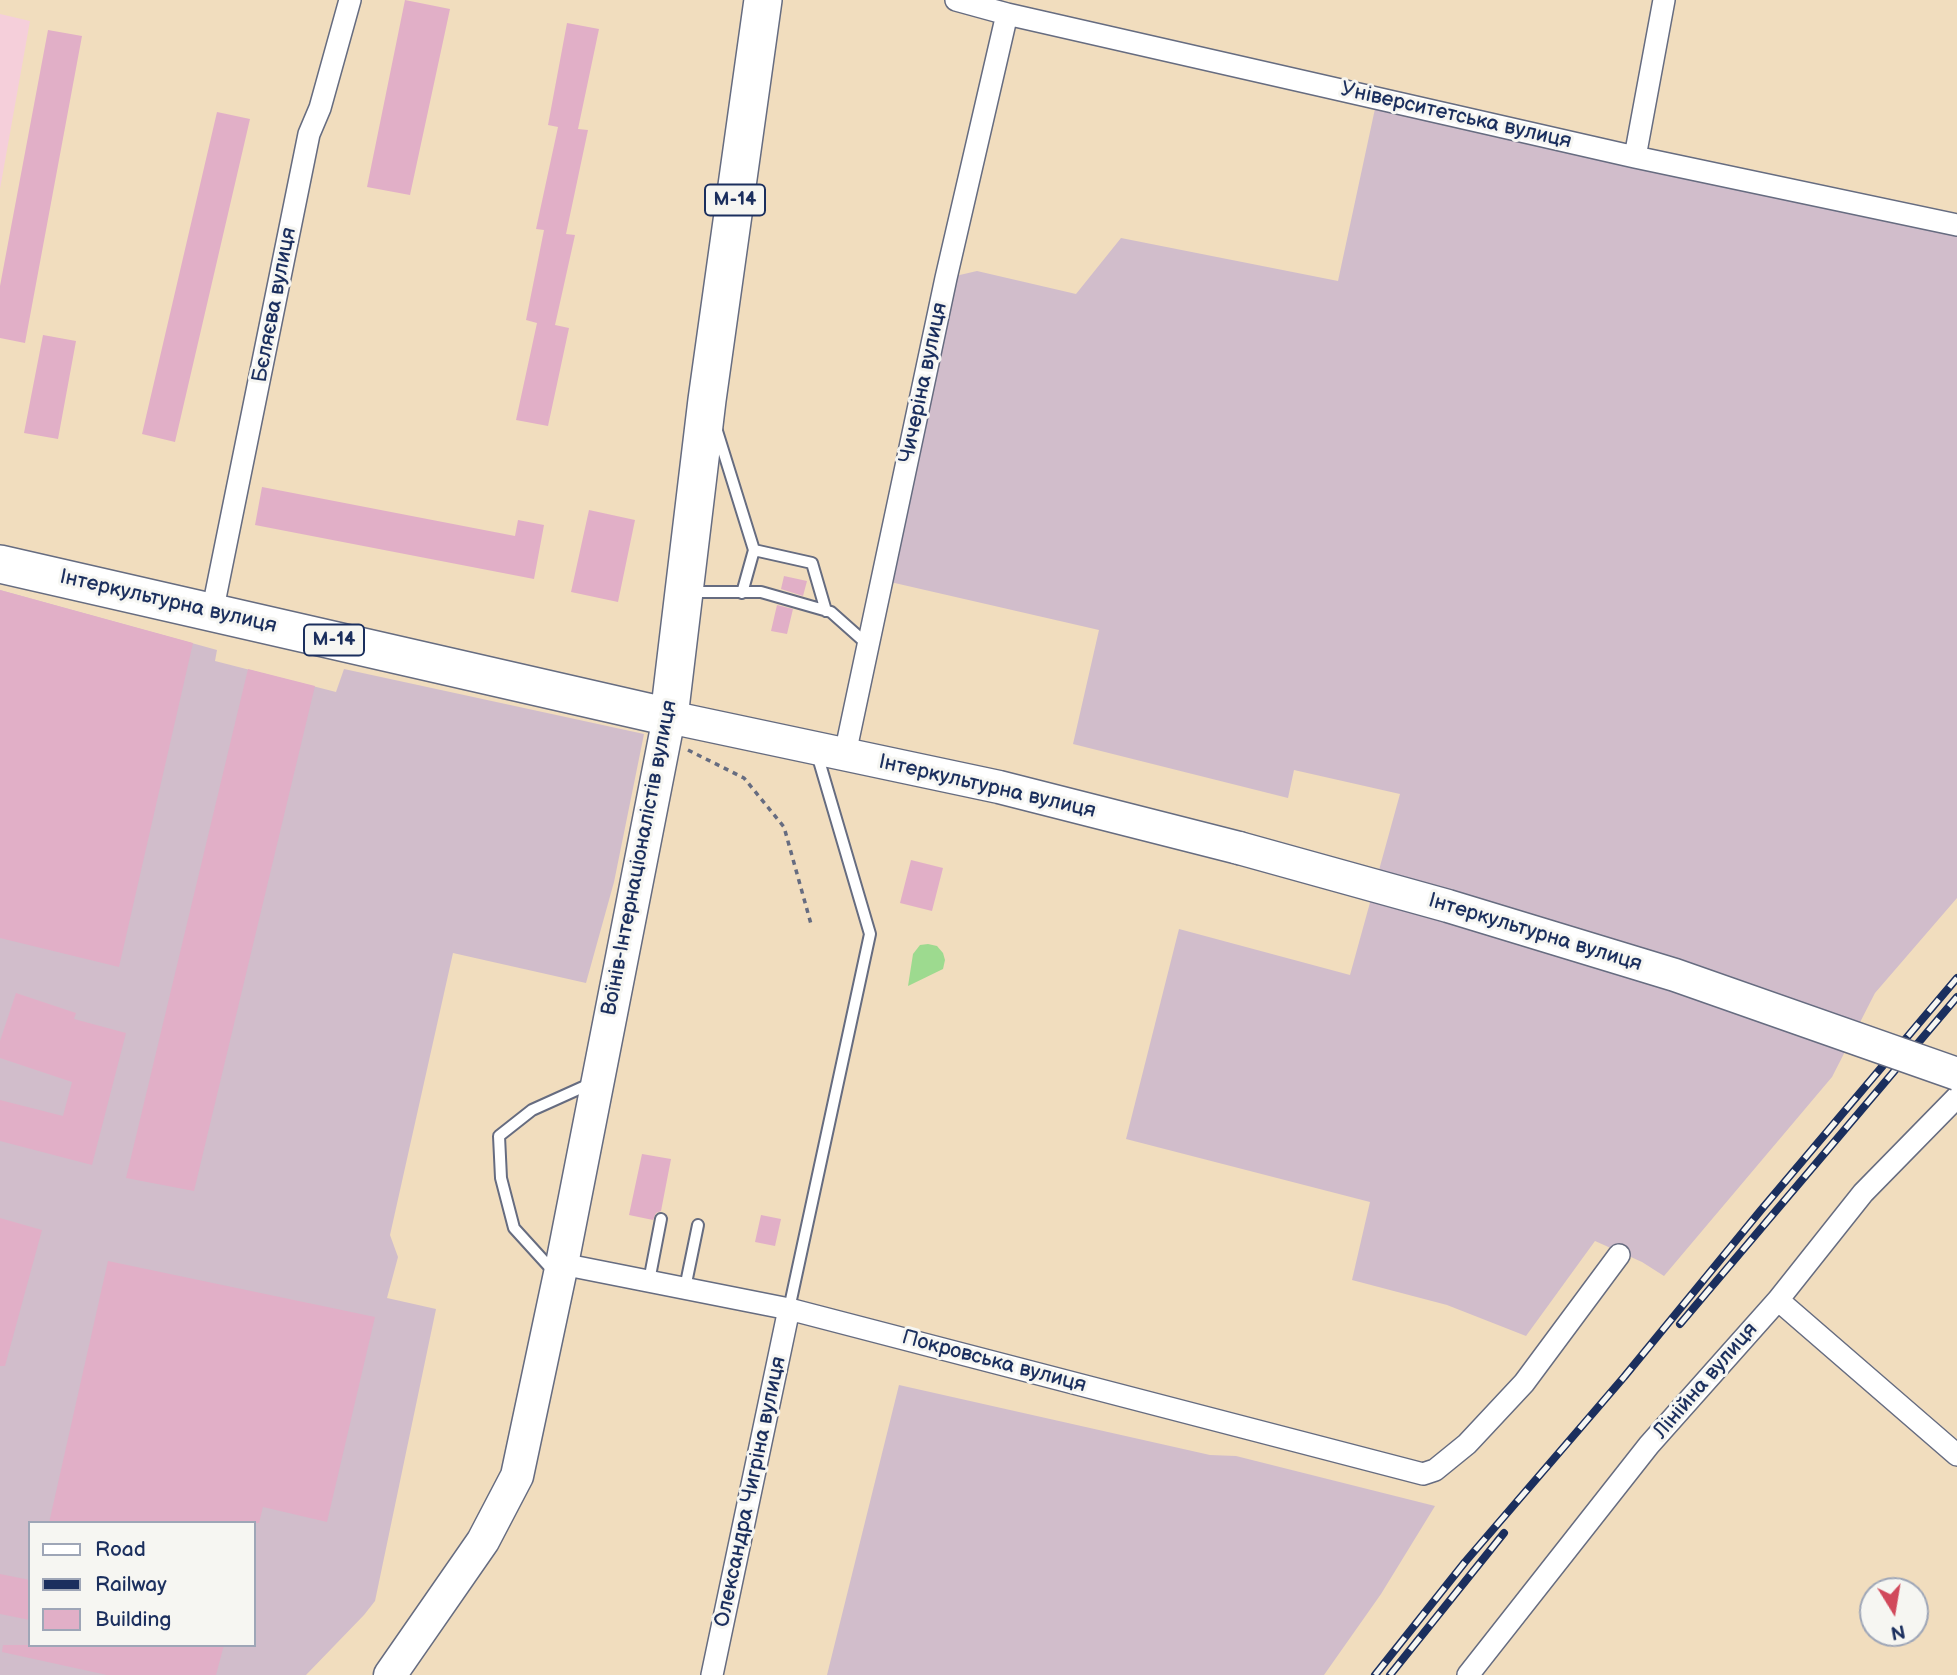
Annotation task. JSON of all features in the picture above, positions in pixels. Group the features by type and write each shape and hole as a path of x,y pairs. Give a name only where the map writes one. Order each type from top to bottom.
{"highway":[{"name":"Воїнів-Інтернаціоналістів вулиця","path":"667,727 707,400 764,0"},
{"name":"Інтеркультурна вулиця","path":"0,564 212,613 667,727"}],"main road":[{"name":"Інтеркультурна вулиця","path":"667,727 830,751 999,787 1240,848 1448,906 1675,975 1957,1074"},
{"name":"Воїнів-Інтернаціоналістів вулиця","path":"390,1675 483,1541 517,1476 667,727"}],"street":[{"name":"Бєляєва вулиця","path":"212,613 309,134 320,108 350,0"},
{"name":"Університетська вулиця","path":"956,0 1007,14 1635,157 1957,225"},
{"path":"1635,157 1664,0"},
{"name":"Чичеріна вулиця","path":"830,751 867,644 943,290 1007,14"},
{"name":"Лінійна вулиця","path":"1468,1675 1649,1446 1778,1300 1863,1193 1954,1105"},
{"name":"Покровська вулиця","path":"560,1270 649,1281 789,1309 1423,1474 1434,1470 1467,1444 1524,1383 1619,1255"},
{"path":"1778,1300 1957,1455"},
{"name":"Олександра Чигріна вулиця","path":"712,1675 789,1309"}],"lane":[{"path":"707,400 754,550 742,593"},
{"path":"754,550 812,564 827,611"},
{"path":"684,592 761,592 831,612 867,644"},
{"path":"789,1309 870,934 830,751"},
{"path":"560,1270 514,1228 501,1178 499,1136 532,1110 597,1081"},
{"path":"649,1281 662,1219"},
{"path":"685,1288 698,1226"}],"path":[{"path":"667,727 744,778 784,827 811,924"}],"shaded area":[{"path":"0,14 30,21 0,189"},
{"path":"1376,104 1957,228 1957,898 1875,993 1832,1077 1664,1276 1642,1262 1595,1241 1526,1336 1447,1305 1352,1280 1370,1202 1126,1139 1179,929 1350,975 1400,794 1294,770 1288,798 1073,744 1099,630 886,581 951,277 977,271 1076,294 1121,238 1338,281"},
{"path":"0,590 217,650 215,661 336,692 344,669 644,734 614,882 586,983 453,953 390,1235 398,1257 387,1298 436,1309 375,1601 306,1675 0,1675"},
{"path":"899,1385 1210,1455 1236,1456 1435,1506 1381,1594 1324,1675 827,1675"}],"green space":[{"path":"920,945 937,946 943,953 943,969 908,986 913,954"}],"building":[{"path":"405,0 450,9 410,195 367,187"},
{"path":"567,23 599,29 578,129 588,130 566,234 575,235 555,325 569,328 548,426 516,420 537,323 526,320 544,230 536,229 558,127 548,125"},
{"path":"48,30 82,36 25,343 0,338 0,286"},
{"path":"217,112 250,119 175,442 142,434"},
{"path":"43,335 76,341 58,439 24,433"},
{"path":"262,487 515,536 518,520 544,525 534,579 255,525"},
{"path":"589,510 635,520 618,602 571,592"},
{"path":"784,576 807,581 803,596 781,589"},
{"path":"0,590 193,643 119,967 0,938"},
{"path":"777,605 793,609 787,634 771,631"},
{"path":"248,669 315,686 194,1191 126,1178"},
{"path":"911,860 943,868 932,911 900,903"},
{"path":"16,993 76,1013 74,1019 126,1033 92,1165 0,1141 0,1100 63,1116 72,1082 0,1058 0,1041"},
{"path":"642,1154 671,1159 661,1211 656,1213 653,1220 629,1215"},
{"path":"761,1215 781,1219 775,1246 755,1242"},
{"path":"0,1218 42,1230 5,1366 0,1366"},
{"path":"108,1261 375,1317 327,1522 263,1507 259,1523 49,1521"},
{"path":"0,1574 28,1580 28,1620 0,1614"},
{"path":"3,1645 223,1647 216,1675 107,1675 2,1652"}],"railway":[{"path":"1375,1675 1465,1562 1624,1377 1957,978"},
{"path":"1680,1324 1957,997"},
{"path":"1390,1675 1504,1533"}]}
